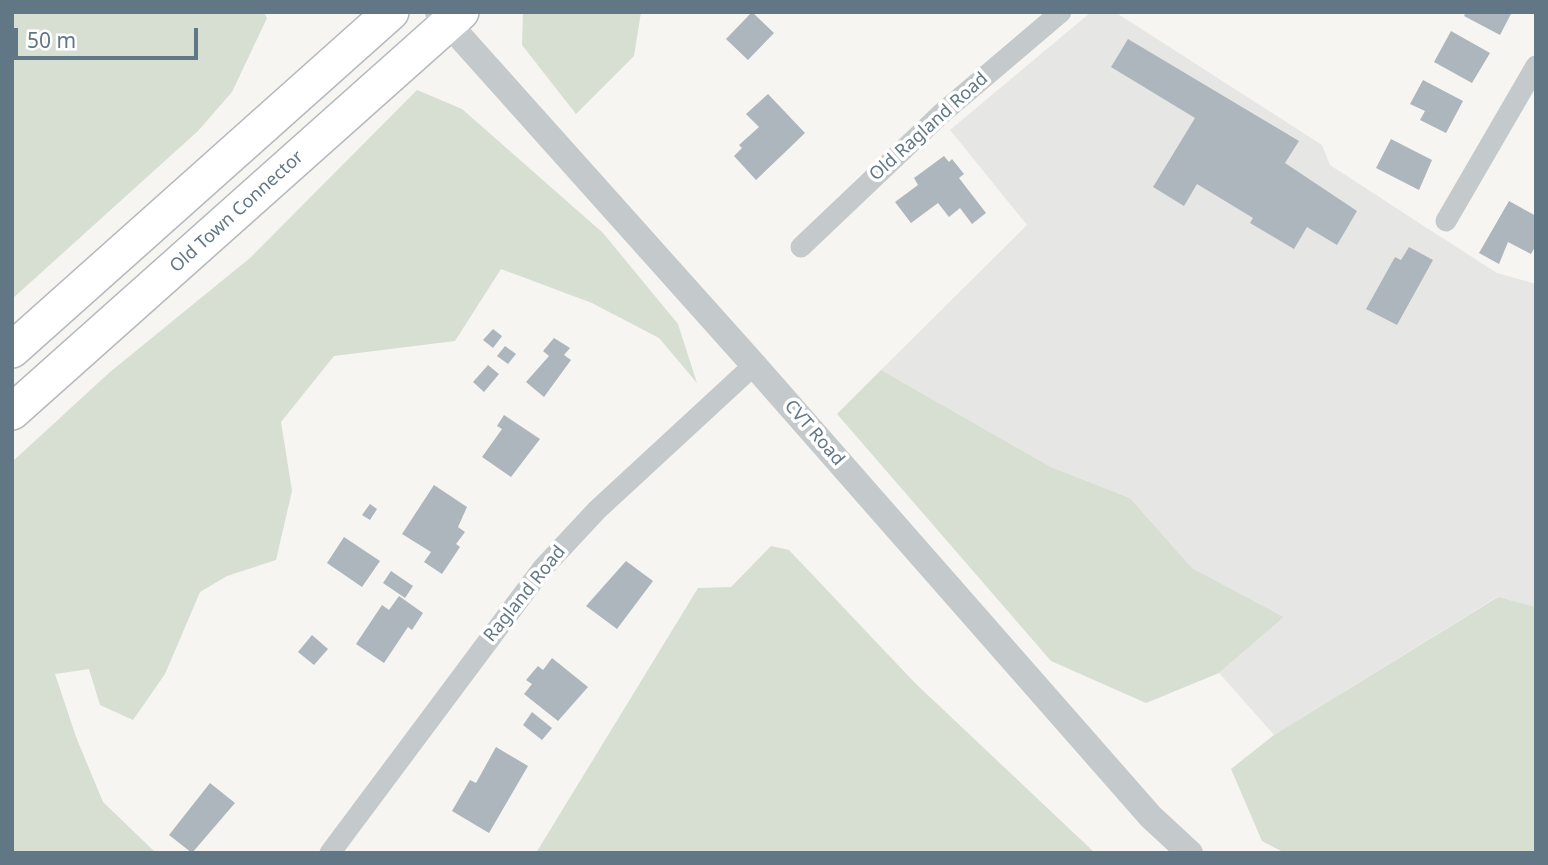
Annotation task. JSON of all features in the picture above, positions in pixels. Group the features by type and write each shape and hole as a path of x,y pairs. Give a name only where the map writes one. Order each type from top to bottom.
{"highway":[{"path":"12,350 391,12"},
{"name":"Old Town Connector","path":"12,412 449,16"}],"street":[{"name":"Old Ragland Road","path":"801,247 941,114 1062,12"},
{"name":"CVT Road","path":"449,16 1151,817 1190,853"},
{"path":"1446,221 1536,66"},
{"name":"Ragland Road","path":"330,853 542,569 597,509 754,365"}],"shaded area":[{"path":"12,12 264,12 267,18 232,92 198,131 12,299"},
{"path":"523,12 641,12 634,56 576,114 522,45"},
{"path":"1091,12 1115,12 1322,145 1330,165 1427,228 1497,273 1536,284 1536,607 1497,597 1274,735 1219,673 1284,617 1192,568 1130,498 1051,467 881,370 1027,225 950,130"},
{"path":"417,90 462,109 603,233 678,324 697,383 659,338 592,303 501,269 455,341 334,356 281,422 292,491 276,560 227,576 200,592 165,674 133,720 100,705 89,669 55,674 76,737 103,802 156,853 12,853 12,462 110,372 250,258"},
{"path":"881,370 1051,467 1130,498 1192,568 1284,617 1219,673 1146,703 1051,661 837,414"},
{"path":"771,546 789,550 915,683 1095,853 536,853 698,588 731,587"},
{"path":"1498,597 1536,607 1536,853 1285,853 1262,841 1231,769 1274,735"}],"building":[{"path":"752,12 774,33 748,60 726,39"},
{"path":"1466,12 1512,12 1500,35 1464,16"},
{"path":"1451,31 1490,53 1472,83 1434,62"},
{"path":"1128,39 1299,141 1285,163 1357,211 1337,245 1307,227 1294,249 1250,223 1253,218 1197,184 1184,206 1153,187 1195,118 1111,67"},
{"path":"1423,80 1463,101 1446,133 1420,120 1425,111 1410,104"},
{"path":"768,94 805,133 756,180 734,156 742,148 739,145 759,127 746,114"},
{"path":"1391,139 1432,160 1419,190 1376,168"},
{"path":"944,156 949,162 952,159 964,174 959,178 986,213 972,224 960,208 949,217 938,203 911,223 895,202 918,185 914,178"},
{"path":"1509,201 1536,216 1536,245 1531,254 1508,242 1499,264 1479,253"},
{"path":"1409,247 1433,260 1397,325 1366,309 1395,257 1401,260"},
{"path":"493,329 502,336 493,348 483,340"},
{"path":"554,338 570,348 564,355 571,360 544,397 526,382 549,356 543,351"},
{"path":"505,346 516,354 508,364 497,356"},
{"path":"488,365 499,374 484,392 473,382"},
{"path":"504,415 540,439 511,477 482,457 502,429 497,426"},
{"path":"434,485 467,507 458,527 465,532 456,544 460,547 442,574 424,562 431,552 402,534"},
{"path":"370,504 377,509 370,520 362,515"},
{"path":"344,537 380,561 362,587 327,563"},
{"path":"626,561 653,581 617,629 586,606"},
{"path":"391,571 413,586 405,598 383,583"},
{"path":"399,596 423,613 412,630 408,627 384,663 356,644 382,605 389,610"},
{"path":"312,635 328,649 314,665 298,652"},
{"path":"552,658 588,687 558,721 524,694 532,684 526,680 538,666 543,670"},
{"path":"532,712 552,728 542,740 523,725"},
{"path":"496,747 528,766 489,833 452,811 470,780 476,783"},
{"path":"210,783 235,803 192,853 169,835"}]}
